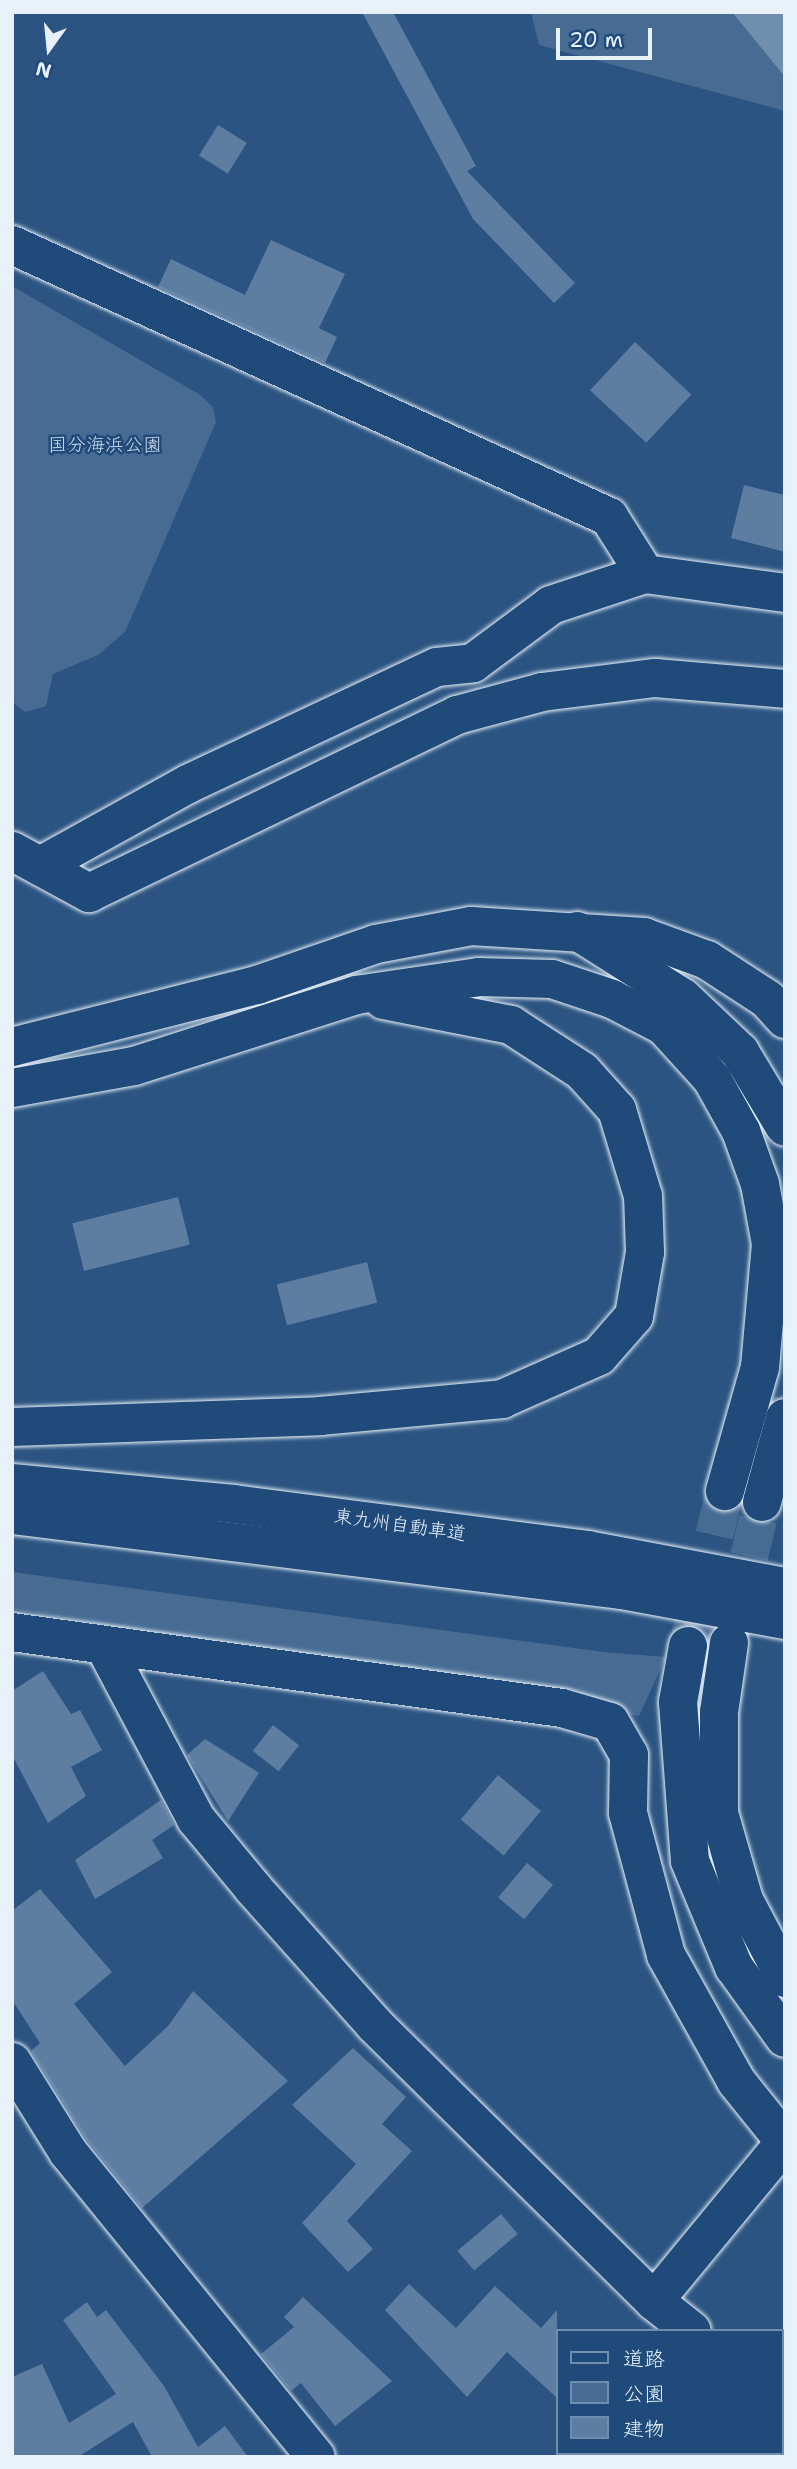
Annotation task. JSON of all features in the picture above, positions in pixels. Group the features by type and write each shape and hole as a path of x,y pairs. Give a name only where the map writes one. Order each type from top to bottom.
{"main road":[{"path":"12,245 610,517 645,574"},
{"path":"26,859 437,667 473,663 551,605 645,574 785,593"},
{"path":"26,859 89,893 457,715 542,692 654,678 785,690"},
{"path":"12,1047 257,985 376,944 471,926 644,937 707,960 767,999 785,1019"},
{"path":"577,931 682,998 721,1034 740,1052 785,1127"},
{"path":"12,1088 134,1066 356,995 479,977 552,979 612,999 664,1026 712,1079 760,1184 771,1244 760,1367 725,1491"},
{"path":"12,1427 320,1416 502,1399 599,1356 634,1316 645,1252 643,1196 617,1110 582,1071 511,1025 356,995"},
{"path":"762,1502 785,1418"},
{"name":"東九州自動車道","path":"12,1483 233,1504 560,1546 785,1587"},
{"name":"東九州自動車道","path":"12,1516 622,1590 785,1620"},
{"path":"622,1590 785,1632"},
{"path":"12,1632 105,1647 562,1708 610,1722 629,1755 628,1813 666,1955 736,2081 785,2142 654,2301"},
{"path":"729,1643 719,1712 719,1813 744,1900 785,1978"},
{"path":"688,1646 678,1703 690,1861 734,1967 785,2038"},
{"path":"105,1647 196,1819 253,1888 375,2025 654,2301 689,2329"},
{"path":"12,2062 68,2152 316,2457"}],"green space":[{"path":"531,12 785,12 785,111 539,45"},
{"name":"国分海浜公園","path":"12,286 199,394 213,407 216,422 125,632 98,655 53,674 46,706 25,712 12,702"},
{"path":"12,1572 604,1652 666,1657 639,1716 12,1609"}],"shaded area":[{"path":"732,12 785,12 785,77"}],"building":[{"path":"362,12 393,12 476,166 467,171 575,283 554,303 473,219"},
{"path":"218,125 247,143 228,174 199,156"},
{"path":"271,240 345,274 319,328 337,337 325,363 158,287 171,259 245,295"},
{"path":"635,342 691,395 646,443 590,390"},
{"path":"744,485 785,495 785,552 731,538"},
{"path":"178,1197 190,1245 84,1271 72,1223"},
{"path":"367,1262 377,1303 287,1325 277,1284"},
{"path":"43,1671 71,1714 80,1710 102,1750 71,1767 86,1796 48,1823 12,1755 12,1691"},
{"path":"273,1725 299,1745 279,1771 253,1751"},
{"path":"205,1739 259,1773 228,1821 187,1755"},
{"path":"498,1775 541,1811 504,1855 461,1819"},
{"path":"161,1800 174,1825 152,1840 163,1858 95,1899 75,1860"},
{"path":"527,1863 553,1885 524,1919 498,1897"},
{"path":"40,1889 112,1972 74,2004 125,2066 168,2026 193,1991 288,2081 142,2208 86,2139 31,2051 40,2043 12,2000 12,1911"},
{"path":"353,2048 406,2097 382,2124 412,2151 347,2221 373,2249 348,2272 302,2223 356,2164 292,2105"},
{"path":"501,2214 518,2234 474,2271 457,2251"},
{"path":"409,2284 456,2328 495,2286 541,2328 557,2310 556,2397 507,2352 467,2397 385,2310"},
{"path":"303,2297 392,2381 335,2426 301,2383 291,2391 261,2354 294,2327 284,2317"},
{"path":"87,2302 97,2317 106,2310 164,2386 198,2447 225,2426 248,2457 152,2457 133,2422 78,2457 12,2457 12,2377 42,2364 69,2423 116,2394 63,2320"}],"tunnel":[{"path":"688,1646 725,1491"},
{"path":"736,1612 762,1502"}]}
